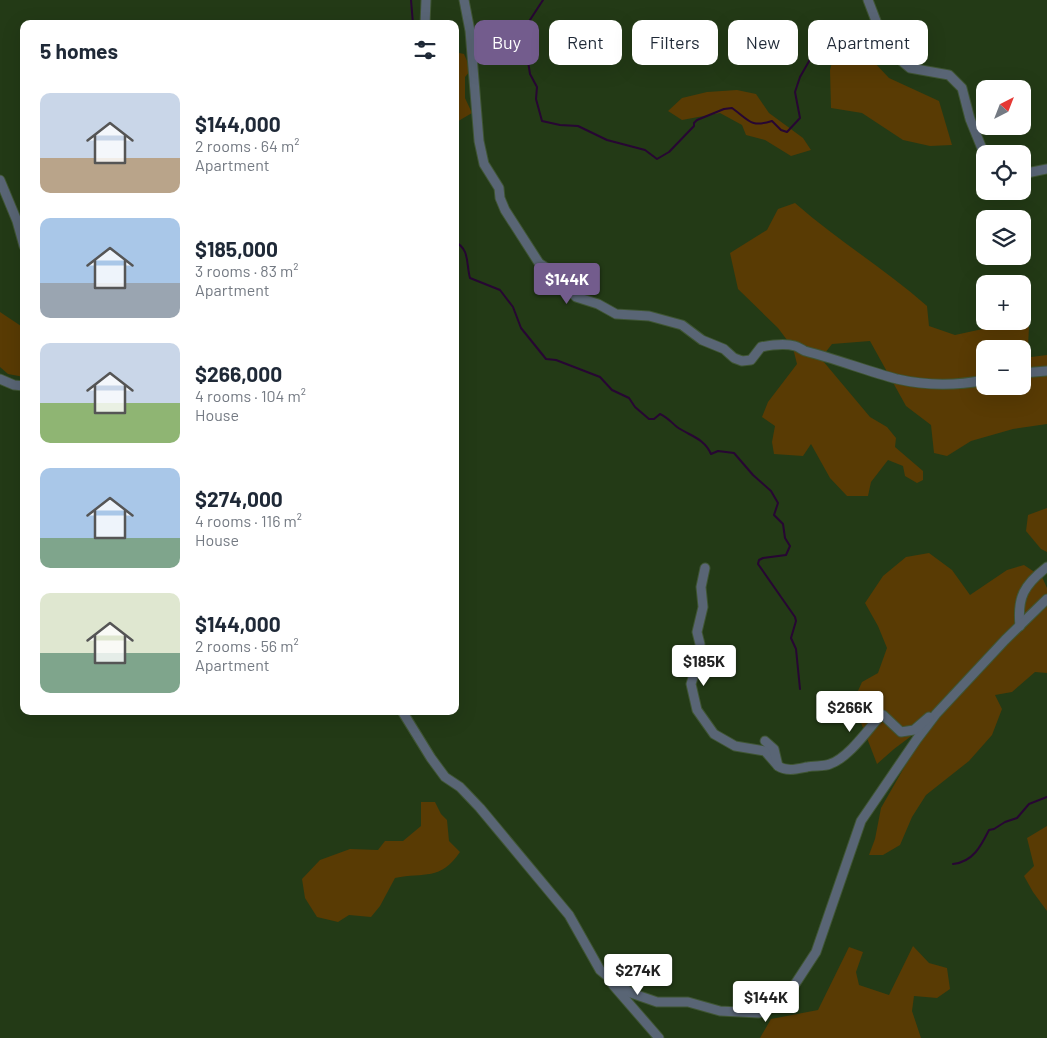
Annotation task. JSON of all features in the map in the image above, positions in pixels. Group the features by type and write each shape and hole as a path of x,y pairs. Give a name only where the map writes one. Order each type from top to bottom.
{"street":[{"path":"425,20 426,0"},
{"path":"464,0 470,31 478,141 484,164 500,188 500,198 530,252 539,263 562,280 576,297 598,304 616,314 649,316 682,325 702,340 724,349 734,358 742,361 751,360 760,348 785,345 794,346 897,378 923,383 952,386 976,382"},
{"path":"868,0 881,34 891,52 910,68 949,75 962,88 970,118 981,145"},
{"path":"1031,172 1047,169"},
{"path":"0,180 20,232"},
{"path":"1031,372 1047,371"},
{"path":"0,379 20,386"},
{"path":"1020,626 1020,598 1037,576 1047,567"},
{"path":"705,568 701,587 703,607 697,632 700,644 699,658 691,684 697,710 714,734 735,746 765,751 778,766 783,769 796,770 836,762 856,745 880,716 883,716 901,732 908,732 914,730 936,714"},
{"path":"600,970 631,993 657,1002 688,1002 720,1010 759,1014 786,998 816,952 861,820 936,714 1047,599"},
{"path":"404,715 445,777 460,787 480,808 569,915 600,970 659,1038"},
{"path":"765,741 774,748 778,766"}],"shaded area":[{"path":"459,53 464,54 471,70 465,77 465,98 472,113 459,121"},
{"path":"831,65 877,65 889,78 939,101 952,145 930,146 903,140 862,113 831,108"},
{"path":"737,90 756,94 769,113 803,138 811,150 791,156 765,140 746,135 742,125 720,113 682,120 668,111 682,98 707,92"},
{"path":"795,203 927,306 929,326 955,335 978,330 1029,330 1028,340 976,340 976,395 1031,395 1031,357 1047,355 1047,424 1013,429 971,441 947,456 934,453 931,425 906,406 870,341 832,344 825,353 823,361 870,417 887,427 896,438 895,447 923,471 923,480 917,483 905,476 903,466 888,460 871,482 868,496 847,496 830,478 811,444 803,456 774,454 772,442 775,426 762,417 768,402 797,364 793,348 778,328 738,289 730,253 767,230 778,209"},
{"path":"0,312 20,325 20,376 8,374 0,367"},
{"path":"1047,508 1047,552 1041,549 1026,531 1028,515"},
{"path":"929,553 952,570 970,595 1007,570 1024,565 1042,577 1047,588 1047,673 1035,672 1012,692 995,695 1002,709 992,735 969,761 926,795 912,817 900,845 883,855 869,855 875,839 881,808 930,722 877,764 853,702 862,682 878,673 887,648 878,626 865,603 883,576 906,557"},
{"path":"421,802 435,802 441,814 447,820 449,841 460,852 453,861 446,867 431,874 395,878 380,906 371,917 349,915 338,922 317,917 305,898 302,879 320,860 350,849 378,850 385,841 403,841 421,826"},
{"path":"1047,826 1047,911 1024,876 1034,866 1027,838"},
{"path":"913,946 929,963 947,968 950,989 937,998 914,996 912,1011 921,1038 760,1038 771,1019 818,1010 849,947 863,952 856,972 859,985 889,995"}],"waterway":[{"path":"411,0 413,20"},
{"path":"543,0 528,23 526,40 530,74 537,87 536,99 542,121 578,126 607,140 645,150 657,159 669,152 694,126 697,120 724,109 732,108 750,122 759,124 772,121 781,130 787,132 800,118 795,92 800,77 808,63"},
{"path":"459,244 467,257 470,278 500,290 513,307 521,328 546,359 556,360 600,377 612,390 629,398 635,407 649,419 654,419 660,414 662,415 677,427 705,444 711,454 718,451 734,453 753,475 771,491 778,503 774,515 783,524 785,538 790,546 786,555 763,558 759,560 758,564 795,617 796,621 791,638 796,649 800,689"},
{"path":"953,864 960,863 971,857 989,830 1017,818 1029,804 1047,797"}]}
